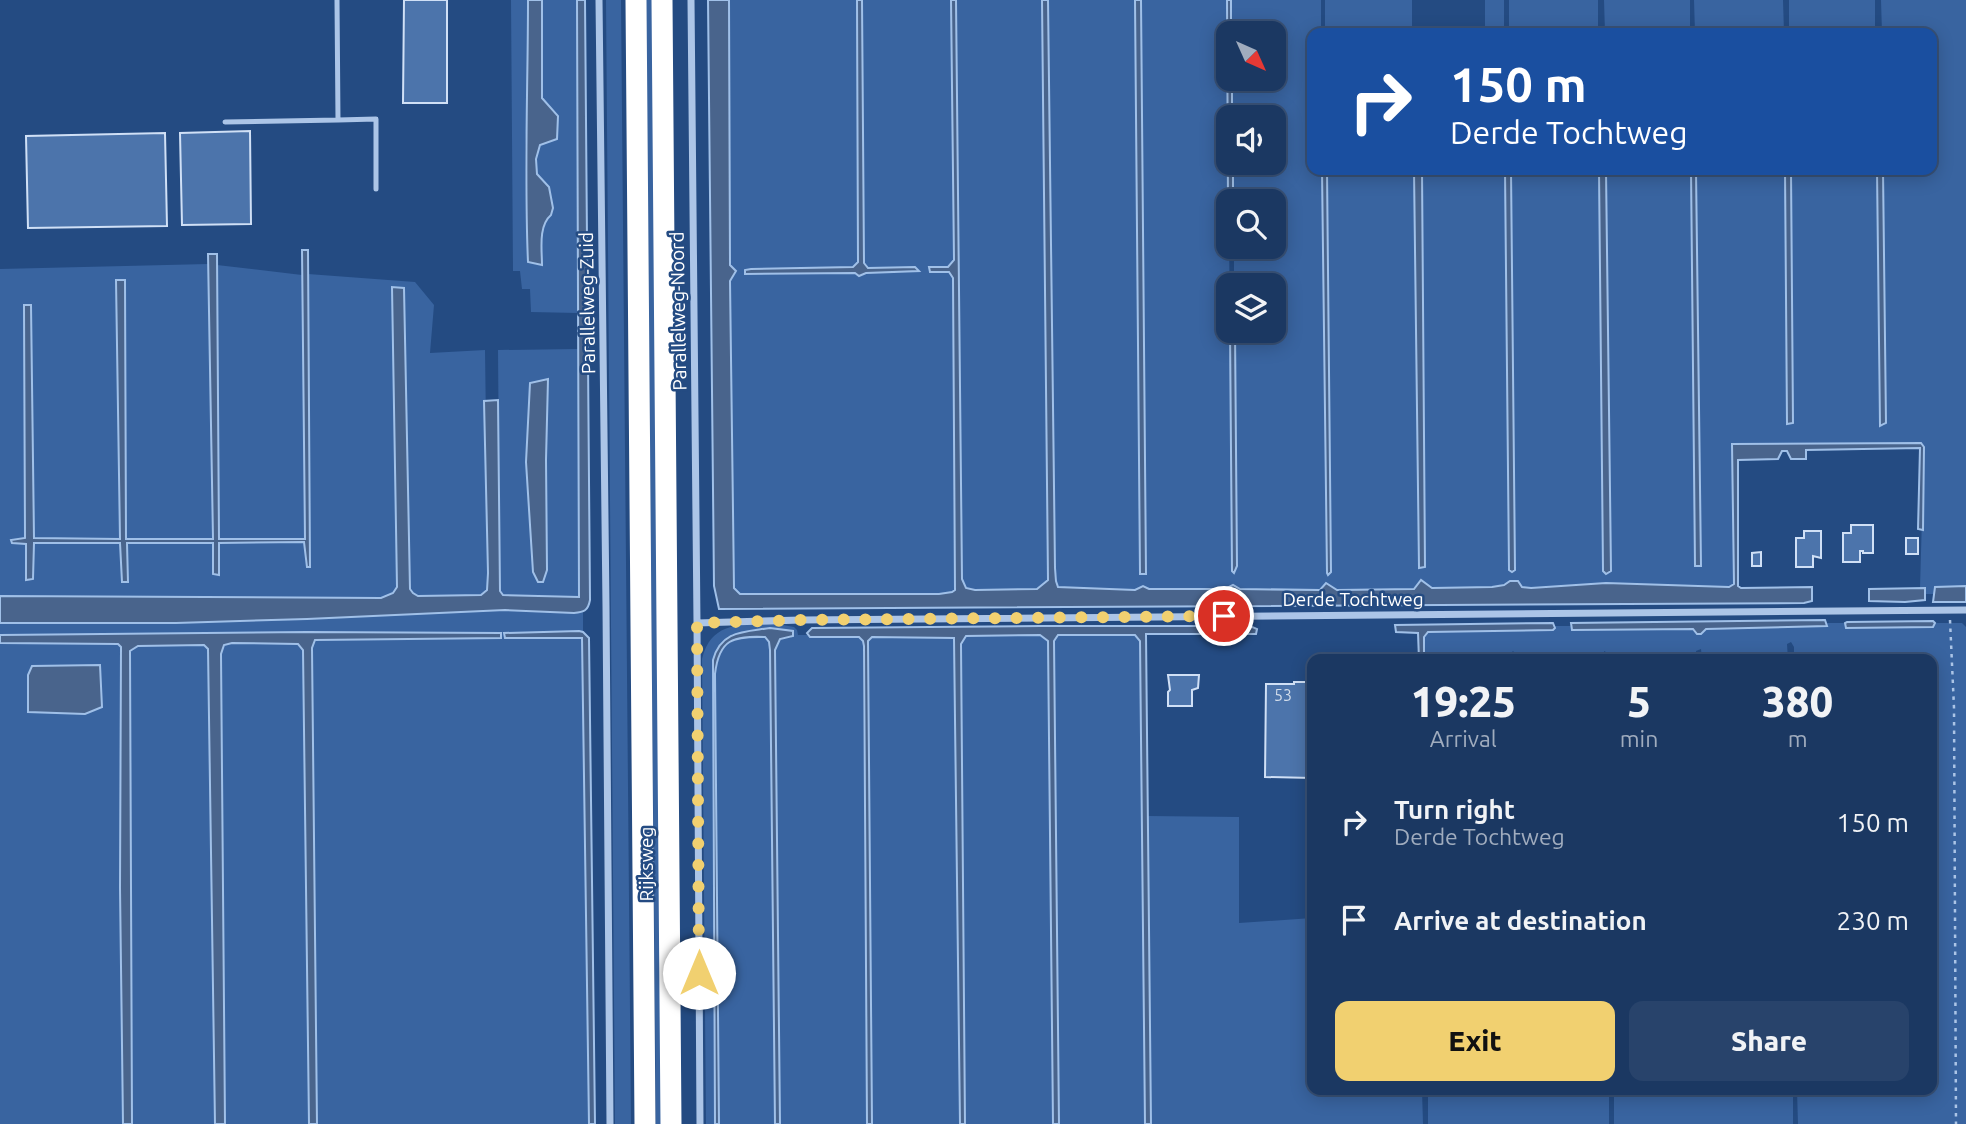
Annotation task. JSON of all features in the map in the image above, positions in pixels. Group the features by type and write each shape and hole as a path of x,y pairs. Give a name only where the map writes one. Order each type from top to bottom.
{"highway":[{"name":"Rijksweg","path":"636,0 645,1124"},
{"name":"Rijksweg","path":"662,0 671,1124"}],"street":[{"name":"Parallelweg-Zuid","path":"599,0 606,606"},
{"name":"Parallelweg-Noord","path":"691,0 697,623"},
{"name":"Rijksweg","path":"606,606 610,1124"},
{"name":"Derde Tochtweg","path":"697,623 1966,610"},
{"path":"697,623 700,1124"}],"lane":[{"path":"337,0 338,120"},
{"path":"225,122 376,119 376,189"}],"path":[{"path":"1950,611 1954,722 1956,1124"}],"shaded area":[{"path":"511,0 528,0 526,231 542,265 542,231 551,215 549,188 537,174 536,159 540,145 557,139 558,116 542,98 542,0 577,0 578,313 531,312 530,289 522,289 520,271 513,271"},
{"path":"528,0 542,0 542,98 558,116 557,139 540,145 536,159 537,174 549,187 553,208 542,232 542,265 528,262"},
{"path":"577,0 585,0 590,600 587,609 574,613 505,610 176,623 0,623 0,596 381,598 393,593 397,587 392,287 404,288 410,589 418,596 481,595 487,590 484,401 498,400 500,591 503,595 579,597"},
{"path":"606,0 621,0 631,1124 615,1124"},
{"path":"646,0 654,0 663,1124 656,1124"},
{"path":"708,0 729,0 730,265 736,271 730,281 734,588 740,594 939,594 955,590 953,278 949,272 930,272 929,267 948,267 954,260 951,0 956,0 962,579 966,588 1037,589 1048,580 1042,0 1048,0 1055,568 1058,587 1225,589 1233,585 1240,589 1320,590 1326,583 1337,590 1414,589 1421,580 1432,588 1492,587 1510,581 1518,581 1522,587 1531,588 1606,583 1729,587 1734,584 1732,444 1921,443 1924,447 1923,530 1918,529 1920,448 1806,450 1806,459 1791,459 1787,451 1782,451 1778,459 1738,460 1738,586 1812,587 1812,601 1804,603 719,609 714,586"},
{"path":"729,0 857,0 858,262 854,267 751,269 746,270 745,274 855,273 859,276 866,273 917,272 915,267 868,268 864,263 862,0 951,0 954,260 948,267 930,267 930,272 949,272 953,277 955,590 952,592 743,595 737,593 734,588 730,280 736,271 730,265"},
{"path":"857,0 862,0 864,263 868,268 915,267 919,271 866,273 859,276 855,273 745,274 745,270 751,269 853,267 858,262"},
{"path":"956,0 1042,0 1048,580 1038,589 975,590 966,588 962,579"},
{"path":"1048,0 1135,0 1141,574 1146,573 1141,0 1227,0 1227,21 1216,21 1216,91 1228,91 1228,105 1216,105 1216,175 1229,175 1229,189 1216,189 1216,259 1229,259 1229,273 1216,273 1216,343 1230,343 1232,571 1237,566 1235,343 1286,343 1286,273 1234,273 1234,259 1286,259 1286,189 1233,189 1233,175 1286,175 1286,105 1232,105 1232,91 1286,91 1286,21 1231,21 1231,0 1321,0 1321,28 1307,28 1307,175 1322,175 1328,575 1331,572 1327,175 1414,175 1419,568 1425,567 1422,175 1505,175 1511,572 1515,570 1511,175 1599,175 1603,571 1611,570 1606,175 1691,175 1695,566 1700,566 1696,175 1785,175 1788,424 1793,423 1791,175 1877,175 1879,421 1880,426 1883,426 1886,423 1883,175 1937,175 1937,28 1882,28 1881,0 1966,0 1966,586 1935,587 1934,594 1925,594 1925,588 1920,588 1924,447 1920,443 1732,444 1734,584 1729,587 1606,583 1531,588 1522,587 1518,581 1490,587 1432,588 1423,580 1414,589 1337,590 1328,584 1320,590 1240,589 1233,585 1225,589 1058,587 1055,568"},
{"path":"1135,0 1141,0 1146,574 1140,574"},
{"path":"1227,0 1231,0 1231,21 1227,21"},
{"path":"1325,0 1412,0 1412,28 1325,28"},
{"path":"1485,0 1504,0 1504,28 1485,28"},
{"path":"1509,0 1598,0 1598,28 1509,28"},
{"path":"1604,0 1690,0 1690,28 1605,28"},
{"path":"1694,0 1783,0 1784,28 1695,28"},
{"path":"1789,0 1875,0 1875,28 1789,28"},
{"path":"1227,91 1232,91 1232,105 1228,105"},
{"path":"1228,175 1233,175 1233,189 1228,189"},
{"path":"1322,175 1327,175 1331,572 1328,575"},
{"path":"1414,175 1422,175 1425,567 1419,568"},
{"path":"1505,175 1511,175 1515,570 1509,570"},
{"path":"1599,175 1606,175 1611,571 1606,574 1603,571"},
{"path":"1691,175 1696,175 1701,566 1695,566"},
{"path":"1785,175 1791,175 1793,423 1787,424"},
{"path":"1877,175 1883,175 1886,423 1880,426"},
{"path":"302,250 308,250 310,567 307,567 304,542 219,543 219,575 213,574 213,543 127,543 128,582 122,582 120,543 34,543 33,579 26,580 26,544 12,543 11,540 25,538 24,305 31,305 34,538 120,539 116,280 125,280 126,539 213,539 208,254 217,254 219,539 305,539"},
{"path":"208,264 213,539 126,539 125,281 116,280 120,539 33,539 31,305 24,305 25,539 12,543 26,544 26,579 33,579 34,543 120,543 123,582 128,581 126,543 214,543 213,574 218,575 219,543 305,542 307,567 310,567 308,274 415,282 434,305 430,353 485,350 487,590 481,595 418,596 410,589 404,288 392,287 397,587 393,593 381,598 0,596 0,269"},
{"path":"217,265 302,275 305,539 219,539"},
{"path":"1230,343 1235,343 1237,566 1234,573"},
{"path":"578,349 579,598 503,595 500,590 498,350","holes":["548,380 547,570 530,499 526,462"]},
{"path":"548,379 547,570 543,582 538,582 533,572 526,462 530,383"},
{"path":"1966,586 1966,602 1933,602 1935,587"},
{"path":"1925,588 1925,600 1869,601 1869,589"},
{"path":"505,610 583,612 583,632 504,633 505,638 582,638 589,1124 317,1124 312,648 315,640 501,638 501,633 0,635 0,623 176,623"},
{"path":"1825,620 1827,626 1706,629 1701,634 1697,634 1693,629 1572,630 1571,623"},
{"path":"1933,621 1933,627 1846,628 1845,623 1847,622"},
{"path":"772,623 794,627 798,635 859,637 863,641 867,1124 780,1124 775,650 780,639 790,638 793,631 732,634 713,660 715,1124 706,1124 702,659 706,647 720,631 739,625"},
{"path":"1553,623 1555,628 1428,632 1424,637 1424,654 1419,654 1418,633 1396,632 1395,625"},
{"path":"1827,623 1845,623 1846,628 1932,627 1935,623 1962,623 1966,627 1966,1124 1798,1124 1797,1095 1937,1095 1937,654 1794,654 1791,642 1787,644 1788,654 1701,654 1701,649 1696,651 1696,654 1610,654 1604,651 1604,654 1516,654 1513,651 1511,654 1424,654 1424,637 1428,632 1553,630 1555,626 1572,626 1572,630 1604,630 1826,626"},
{"path":"1250,626 1257,629 1256,634 1146,634 1151,1124 1145,1124 1140,641 1135,635 1058,635 1054,641 1059,1124 1053,1124 1048,641 1040,635 966,636 961,644 965,1124 960,1124 954,638 872,637 868,641 872,1124 867,1124 864,646 859,637 810,637 807,633 812,628"},
{"path":"770,628 793,631 793,636 780,639 775,650 780,1124 775,1124 770,650 765,637 744,637 729,642 724,647 715,674 719,1124 715,1124 713,660 722,643 735,634"},
{"path":"579,631 589,638 595,1124 589,1124 582,638 505,638 504,633"},
{"path":"501,633 501,638 315,640 312,648 317,1124 309,1124 303,650 298,644 232,643 224,645 221,654 225,1124 215,1124 208,649 204,645 138,646 130,651 132,1124 123,1124 121,647 118,644 0,643 0,635"},
{"path":"1041,635 1048,641 1053,1124 965,1124 961,644 965,636"},
{"path":"1057,635 1135,635 1140,640 1145,1124 1059,1124 1054,641"},
{"path":"744,637 765,637 770,650 775,1124 719,1124 715,674 722,650 731,642"},
{"path":"872,637 954,637 960,1124 872,1124 868,641"},
{"path":"0,643 118,644 121,647 123,1124 0,1124"},
{"path":"224,644 298,644 303,650 309,1124 225,1124 221,654"},
{"path":"204,645 209,654 215,1124 132,1124 130,651 138,646"},
{"path":"100,665 102,707 85,714 28,712 28,675 32,666"},
{"path":"1148,816 1239,817 1239,923 1307,918 1307,1095 1422,1095 1423,1124 1151,1124"},
{"path":"1428,1095 1609,1095 1609,1124 1428,1124"},
{"path":"1614,1095 1793,1095 1793,1124 1614,1124"}],"building":[{"path":"404,0 447,0 447,103 403,103"},
{"path":"250,131 251,224 182,225 180,133"},
{"path":"165,133 167,226 28,228 26,136"},
{"path":"1851,525 1873,525 1873,553 1860,551 1860,562 1843,562 1843,533 1851,533"},
{"path":"1804,531 1821,531 1821,558 1813,556 1813,567 1796,567 1796,538 1804,538"},
{"path":"1906,538 1918,538 1918,554 1906,554"},
{"path":"1761,552 1761,566 1752,566 1752,553"},
{"path":"1168,675 1199,675 1198,688 1192,690 1192,706 1168,706"},
{"path":"1307,682 1307,778 1265,777 1266,684"}],"route":[{"path":"699,973 697,623 1224,616"}]}
